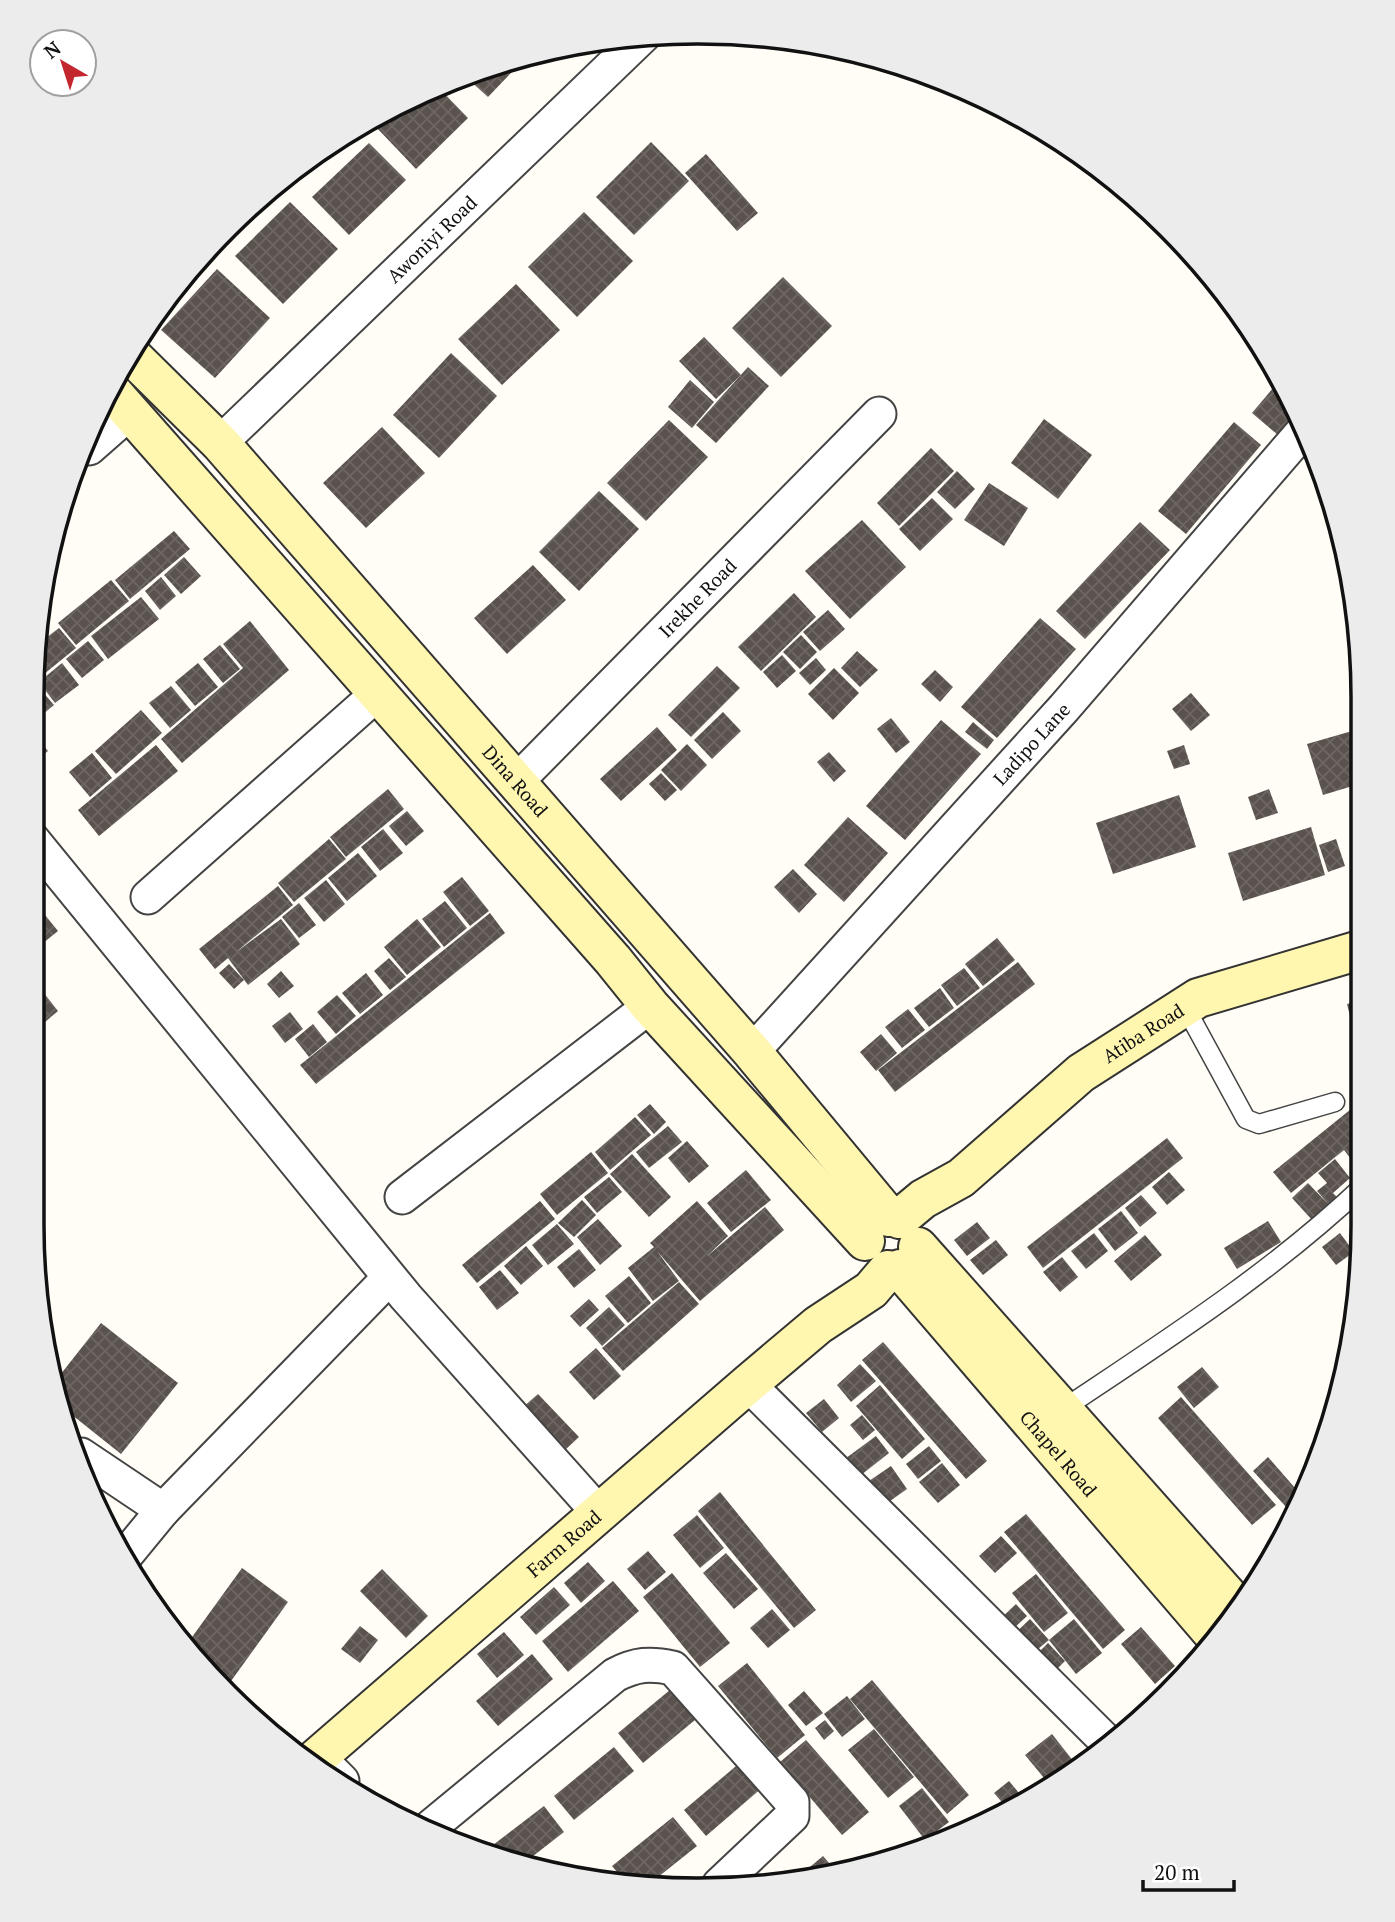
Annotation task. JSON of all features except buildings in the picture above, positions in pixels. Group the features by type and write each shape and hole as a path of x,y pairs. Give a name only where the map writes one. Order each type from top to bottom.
{"street":[{"name":"Awoniyi Road","path":"220,443 631,47"},
{"name":"Dina Road","path":"137,361 220,443 752,1052 893,1244"},
{"path":"101,431 122,403 613,960 650,1006 893,1244"},
{"name":"Irekhe Road","path":"517,781 879,414"},
{"name":"Ladipo Lane","path":"752,1052 1064,708 1297,438"},
{"path":"148,897 377,694"},
{"path":"44,854 389,1278 599,1513"},
{"name":"Atiba Road","path":"893,1244 923,1199 961,1178 1081,1073 1198,998 1351,953"},
{"path":"402,1197 650,1006"},
{"name":"Farm Road","path":"327,1763 599,1513 818,1325 893,1244"},
{"name":"Chapel Road","path":"893,1244 1063,1409 1232,1600"},
{"name":"Chapel Road","path":"893,1244 1210,1630"},
{"path":"130,1550 163,1510 389,1278"},
{"path":"748,1384 1102,1737"},
{"path":"88,1460 163,1510"},
{"path":"435,1823 615,1675 633,1665 652,1663 673,1668 792,1802 792,1816 727,1877"}],"lane":[{"path":"1185,1007 1246,1119 1259,1124 1335,1102"},
{"path":"1063,1409 1203,1314 1314,1232 1351,1197"}]}
